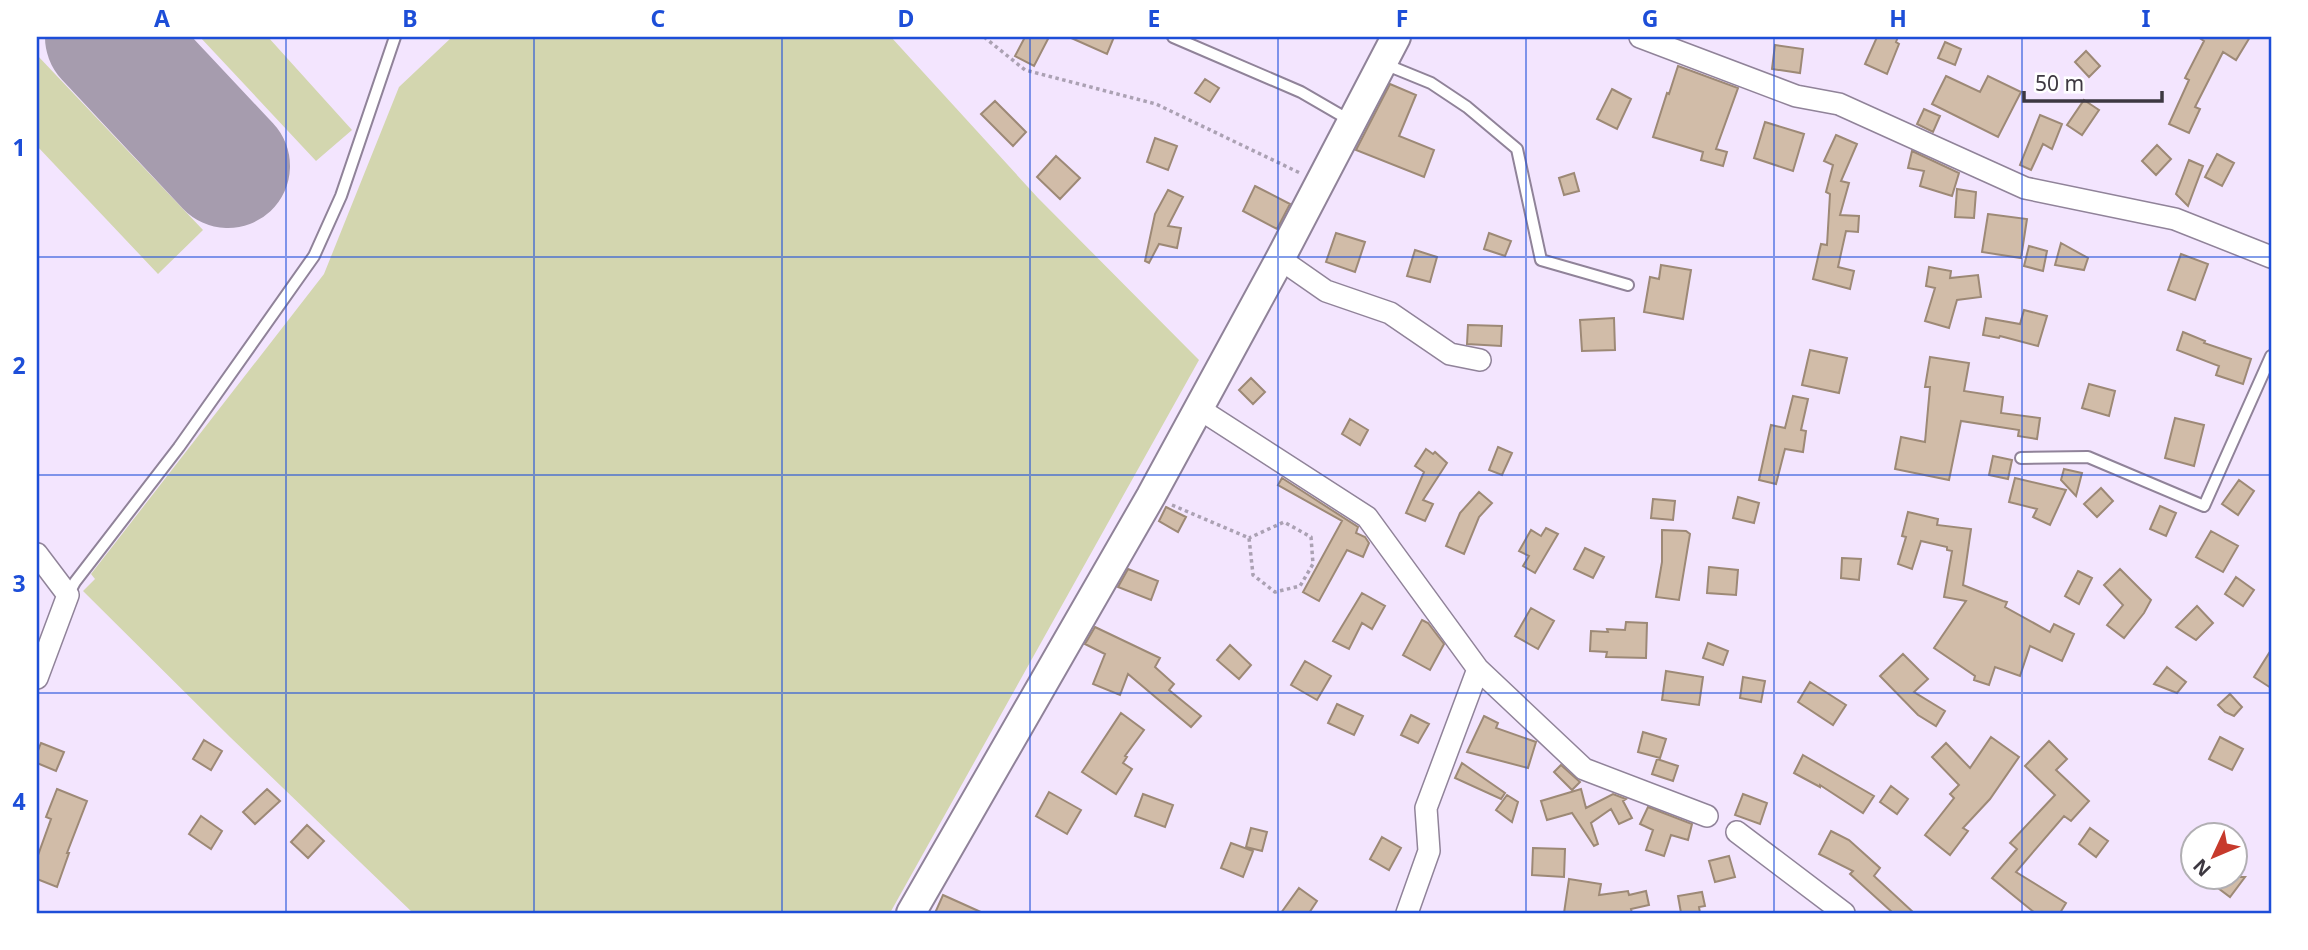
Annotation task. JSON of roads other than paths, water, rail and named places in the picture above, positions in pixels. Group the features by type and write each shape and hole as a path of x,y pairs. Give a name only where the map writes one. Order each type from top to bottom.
{"street":[{"path":"911,913 1151,496 1280,259 1396,37"},
{"path":"1640,37 1796,96 1839,104 2025,188 2175,219 2271,257"},
{"path":"1280,259 1326,291 1390,313 1450,354 1480,359"},
{"path":"1198,408 1367,517 1478,669 1584,769 1707,816"},
{"path":"37,554 68,595 37,678"},
{"path":"1407,913 1429,851 1426,808 1478,669"},
{"path":"1737,832 1844,913"}],"lane":[{"path":"68,595 75,582 179,447 314,256 341,196 395,37"},
{"path":"1173,37 1301,92 1351,121"},
{"path":"1382,62 1431,83 1467,107 1517,149 1541,260 1628,285"},
{"path":"2021,458 2088,457 2204,506 2271,356"}]}
